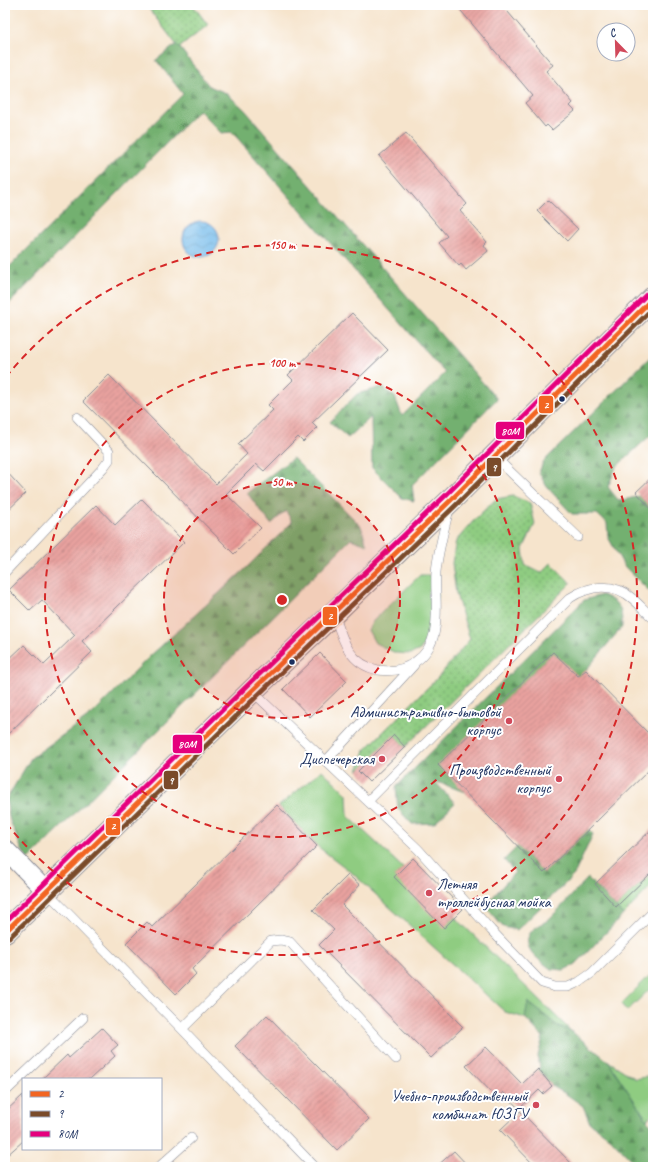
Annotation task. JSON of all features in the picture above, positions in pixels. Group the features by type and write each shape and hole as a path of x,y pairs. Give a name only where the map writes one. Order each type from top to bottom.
{"main road":[{"path":"5,932 495,457 653,298"}],"street":[{"path":"5,849 47,892"}],"lane":[{"path":"5,572 109,460 109,451 77,417"},
{"path":"495,457 578,537"},
{"path":"326,761 425,654 430,646 436,629 436,573 439,548 451,500"},
{"path":"368,801 565,604 578,593 596,587 616,589 632,598 653,618"},
{"path":"334,613 346,647 352,655 367,666 385,671 394,671 403,669 419,660"},
{"path":"252,691 418,849 491,930 542,983 555,987 568,987 579,982 592,973 653,912"},
{"path":"47,892 315,1167"},
{"path":"182,1029 271,942 281,940 290,942 396,1059"},
{"path":"5,1092 83,1018"},
{"path":"159,1167 191,1138"}],"green space":[{"path":"146,5 193,5 208,25 179,48"},
{"path":"177,44 209,86 226,93 244,109 497,399 412,485 414,501 402,498 372,468 371,417 348,438 330,422 357,394 382,387 395,397 402,416 445,373 232,132 221,133 199,110 5,308 5,271 183,94 156,60"},
{"path":"653,354 653,433 616,467 608,487 619,501 640,496 653,511 653,595 624,566 608,537 607,523 597,514 572,514 547,487 539,473 543,462"},
{"path":"293,458 361,526 367,545 351,539 28,860 22,850 10,821 6,800 31,758 92,714 148,658 243,571 292,522 286,511 271,524 247,493"},
{"path":"513,496 530,503 535,524 523,549 525,565 541,573 551,563 571,583 405,747 394,735 358,771 365,750 440,675 470,639 456,594 452,563 456,541 475,519 496,499"},
{"path":"420,575 429,575 436,580 438,595 430,633 420,650 411,654 396,653 375,643 368,630 373,621"},
{"path":"602,595 619,606 622,627 586,670 465,792 434,781 455,803 434,823 412,824 398,809 396,787 584,600"},
{"path":"322,770 347,794 348,816 403,868 444,927 455,917 571,1031 558,1026 528,1003 525,1018 505,1012 351,872 317,846 279,806"},
{"path":"588,829 593,834 574,875 517,930 503,927 485,906 515,872 504,860 518,846 544,873"},
{"path":"653,871 653,884 623,915 616,907"},
{"path":"588,878 623,915 576,964 564,970 551,969 539,960 529,948 529,935 534,929 554,914"},
{"path":"653,972 653,986 627,1011 621,1004"},
{"path":"528,1002 558,1026 571,1031 608,1061 647,1120 653,1126 653,1167 638,1167 609,1137 590,1123 583,1106 552,1086 538,1069 540,1068 538,1056 543,1037 525,1018"},
{"path":"608,1061 636,1079 653,1075 653,1114 647,1120"}],"water":[{"path":"205,221 214,226 218,232 218,246 214,252 205,257 197,257 188,252 184,246 183,235 188,226 194,222"}],"building":[{"path":"456,5 502,5 553,65 546,71 573,103 570,106 575,111 552,130 547,125 545,127 525,103 533,96"},
{"path":"406,133 467,204 460,211 487,242 484,245 488,251 466,270 461,264 459,266 439,243 447,236 379,156"},
{"path":"548,200 578,229 567,241 537,211"},
{"path":"352,313 388,350 312,423 317,428 303,442 298,437 264,471 256,464 226,494 261,528 234,554 83,401 109,375 216,484 247,454 238,444 273,410 268,405 293,380 288,375"},
{"path":"5,470 26,493 5,513"},
{"path":"653,476 653,511 636,492"},
{"path":"142,499 184,542 82,641 92,652 5,737 5,663 24,645 44,665 75,635 42,600 30,611 9,590 96,505 115,525"},
{"name":"Производственный корпус","path":"553,652 578,676 586,670 653,738 653,766 544,873 438,765"},
{"path":"320,653 347,681 310,717 283,689"},
{"name":"Диспечерская","path":"394,735 405,747 369,782 358,771"},
{"path":"277,805 317,846 192,969 196,974 176,994 126,943 147,922 152,927"},
{"path":"653,828 653,871 616,907 595,884"},
{"name":"Летняя троллейбусная мойка","path":"413,858 463,909 444,928 394,877"},
{"path":"348,875 360,885 342,905 463,1027 431,1058 319,945 334,930 313,910"},
{"path":"267,1015 369,1119 337,1150 235,1046"},
{"path":"102,1028 118,1045 111,1051 115,1056 91,1078 43,1078 67,1055 69,1058"},
{"path":"486,1047 522,1084 538,1069 552,1086 543,1094 539,1090 519,1109 503,1092 497,1098 466,1066"},
{"path":"22,1096 22,1142 5,1157 5,1112"},
{"path":"520,1111 575,1167 536,1167 500,1130"},
{"path":"454,1151 469,1167 436,1167"}],"transit line":[{"name":"80М","path":"5,922 247,686 446,495 648,293"},
{"name":"2","path":"5,932 252,691 451,500 653,298"},
{"name":"9","path":"10,937 257,696 456,505 653,308"}],"place":[{"name":"Административно-бытовой корпус","path":"509,721"},
{"name":"Диспечерская","path":"382,759"},
{"name":"Производственный корпус","path":"559,779"},
{"name":"Летняя троллейбусная мойка","path":"429,893"},
{"name":"Учебно-производственный комбинат ЮЗГУ","path":"536,1105"}]}
